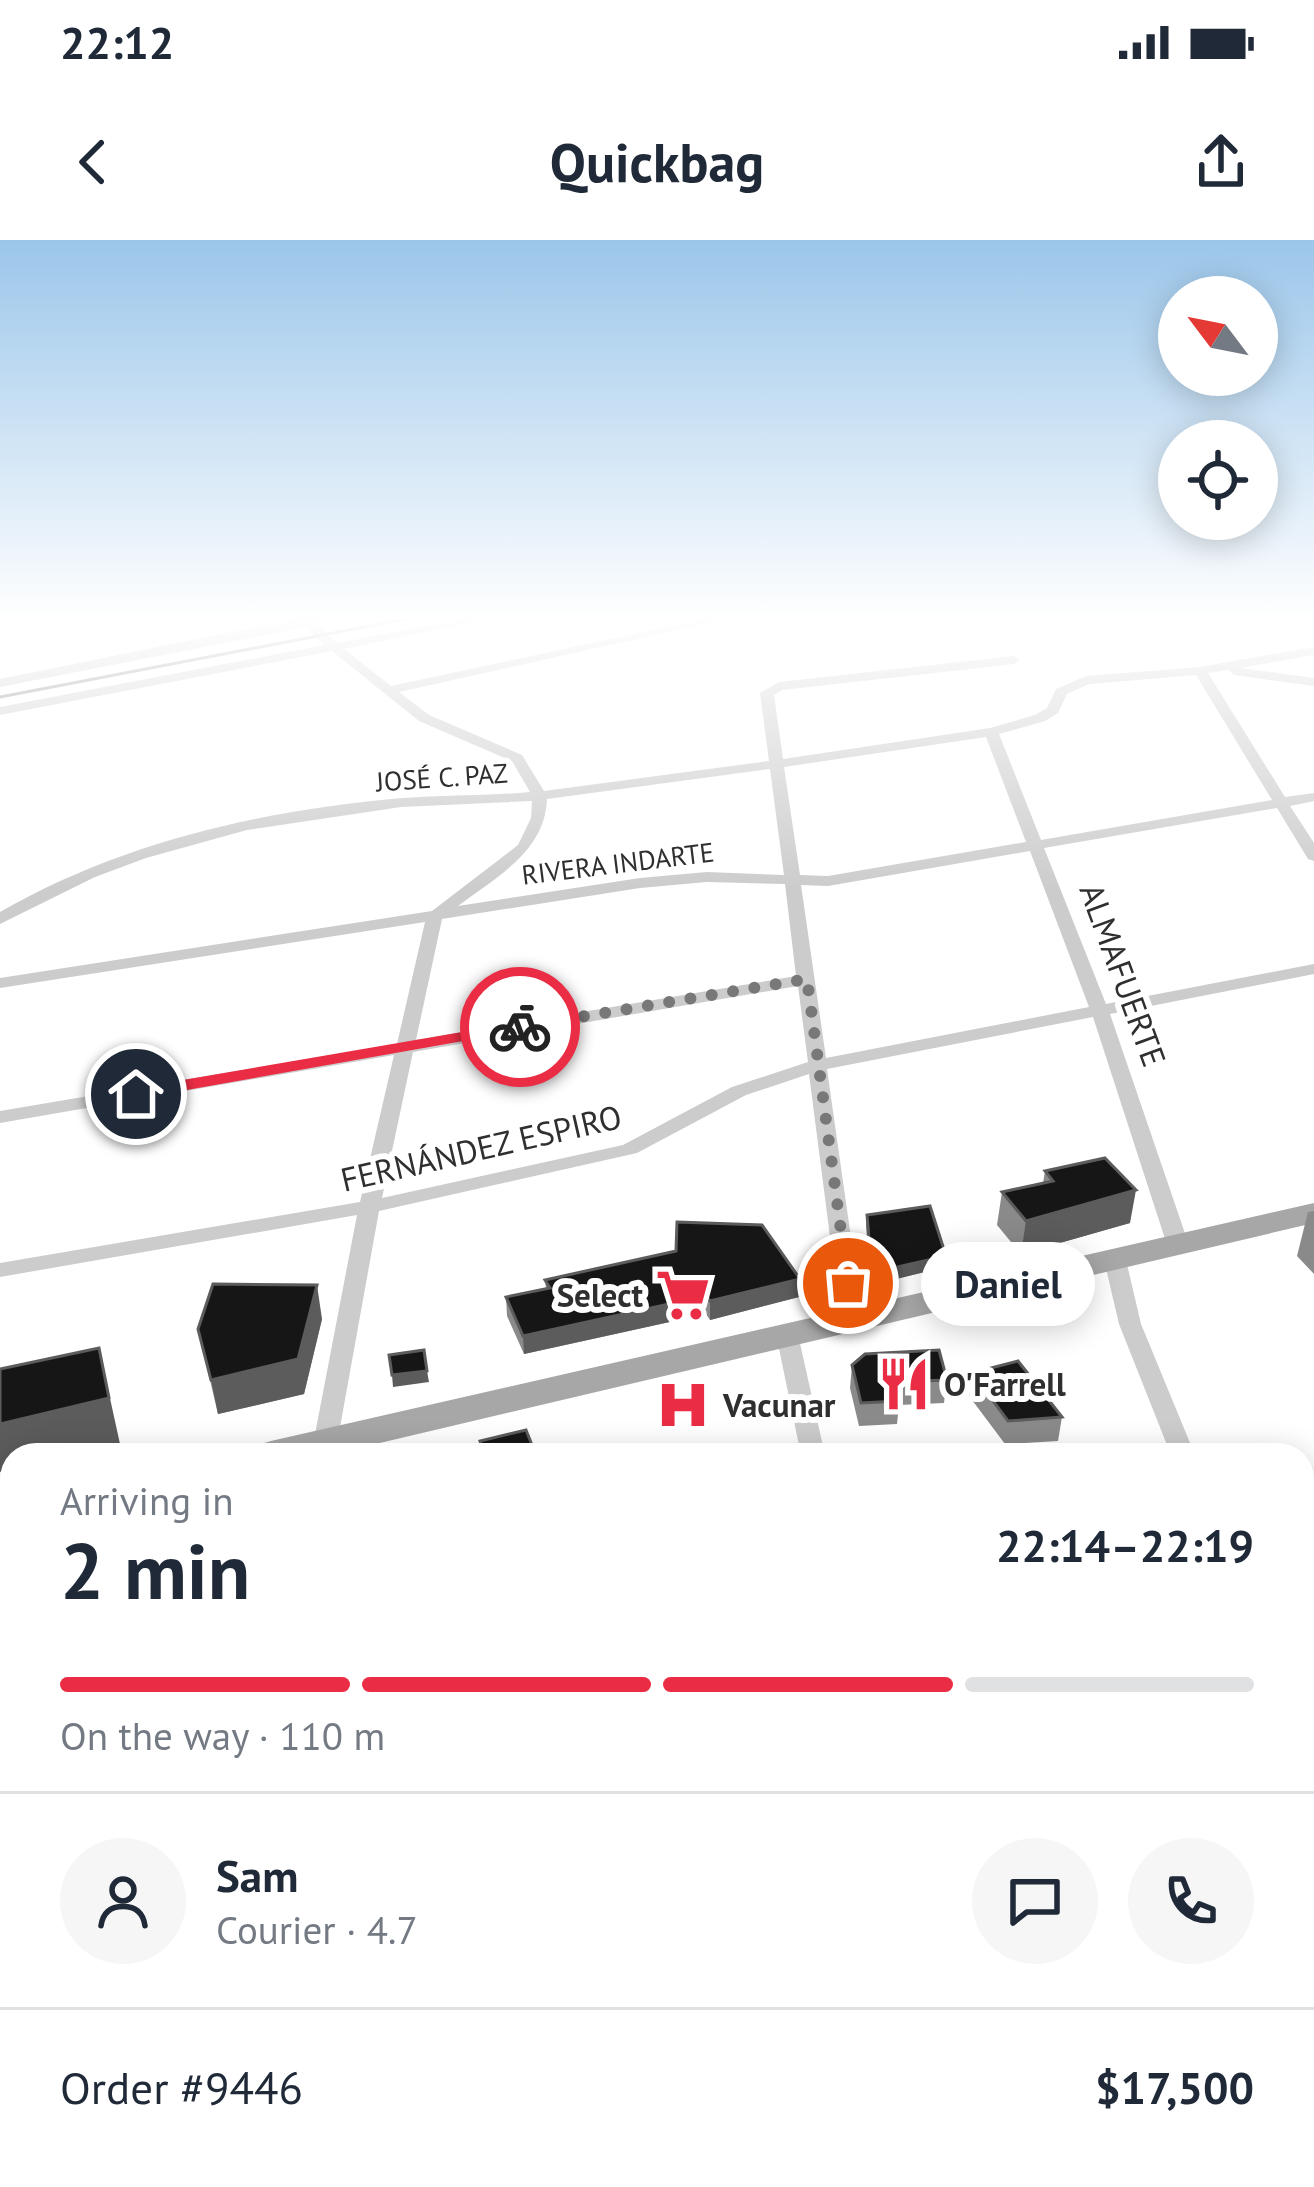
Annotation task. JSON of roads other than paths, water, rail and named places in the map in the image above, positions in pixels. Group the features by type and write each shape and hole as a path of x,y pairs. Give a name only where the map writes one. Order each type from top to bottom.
{"main road":[{"path":"352,1443 1314,1213"}],"street":[{"path":"324,1443 434,917 525,847 539,818 541,796 517,758 413,709"},
{"path":"769,709 852,1322"},
{"name":"JOSÉ C. PAZ","path":"0,919 38,894 98,868 260,826 396,803 541,796 778,764 991,732 1040,718 1054,709"},
{"path":"1229,709 1314,856"},
{"name":"ALMAFUERTE","path":"991,732 1100,1011 1178,1245"},
{"name":"RIVERA INDARTE","path":"0,983 640,883 707,877 794,882 1038,847 1314,797"},
{"name":"FERNÁNDEZ ESPIRO","path":"0,1270 370,1207 630,1149 739,1091 818,1065 1314,969"},
{"path":"0,1117 807,979"},
{"path":"1115,1260 1136,1342 1178,1443"},
{"path":"788,1339 810,1443"}],"place":[{"name":"Daniel","path":"848,1283"},
{"name":"Select","path":"683,1295"},
{"name":"O'Farrell","path":"904,1384"},
{"name":"Vacunar","path":"683,1405"}]}
